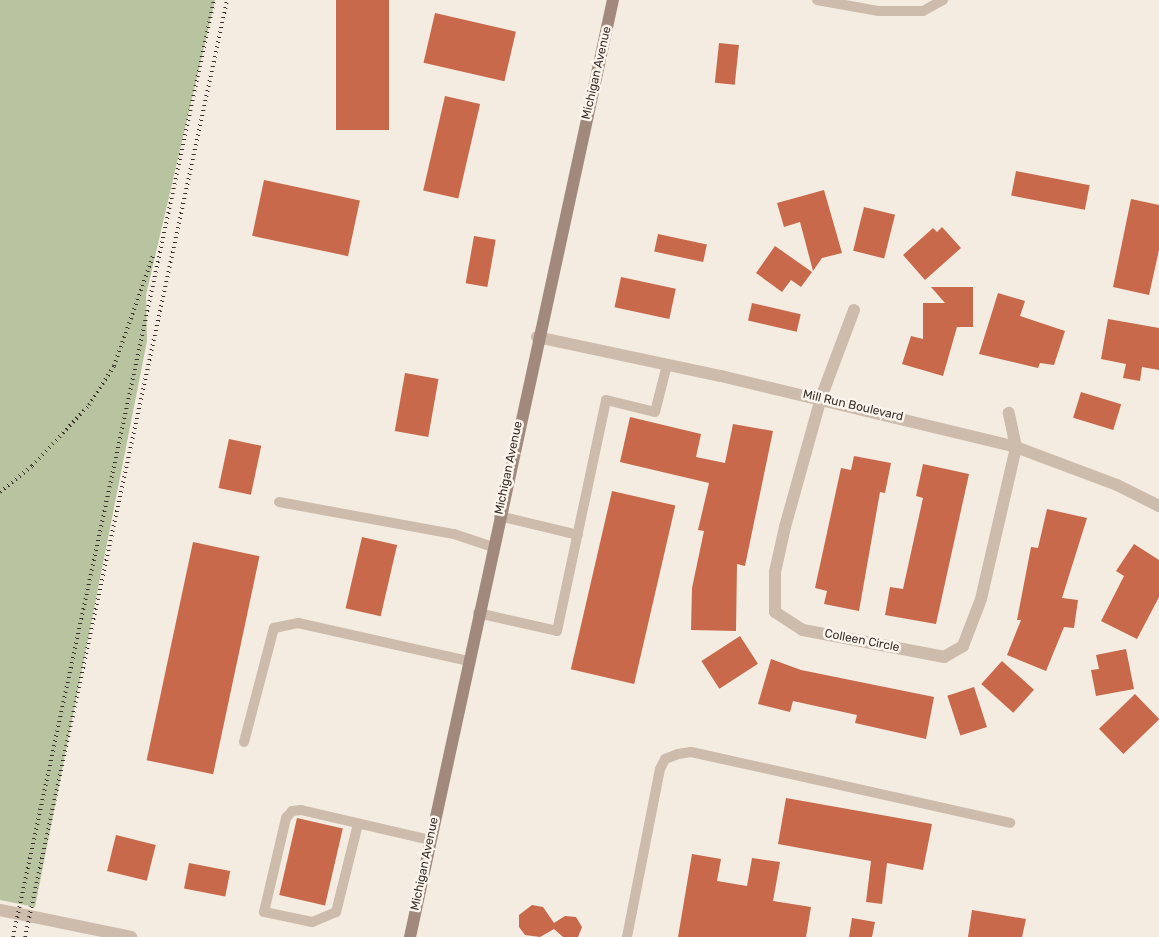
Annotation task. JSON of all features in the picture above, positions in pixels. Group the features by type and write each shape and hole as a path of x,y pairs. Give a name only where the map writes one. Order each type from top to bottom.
{"main road":[{"name":"Michigan Avenue","path":"410,937 537,337 613,0"}],"street":[{"path":"821,398 854,310"},
{"name":"Mill Run Boulevard","path":"537,337 821,398 1016,447 1117,485 1159,506"},
{"name":"Colleen Circle","path":"821,398 776,572 776,612 803,630 944,658 963,646 981,599 1016,447"},
{"path":"1009,413 1016,447"},
{"path":"0,910 131,937"}],"lane":[{"path":"817,0 880,11 923,10 943,0"},
{"path":"478,613 557,631 606,400 655,412 667,365"},
{"path":"279,502 454,534 492,547"},
{"path":"499,516 578,535"},
{"path":"244,742 274,628 298,623 468,661"},
{"path":"626,937 660,769 665,759 678,754 691,752 1010,823"},
{"path":"358,824 336,912 312,922 264,912 286,818 292,811 358,824 430,840"}],"green space":[{"path":"0,0 215,0 146,295 147,341 35,907 0,900"}],"building":[{"path":"336,0 389,0 389,130 336,130"},
{"path":"435,13 516,32 504,81 424,63"},
{"path":"719,43 739,45 735,85 715,83"},
{"path":"445,96 480,104 458,199 423,191"},
{"path":"1016,171 1090,185 1085,210 1011,196"},
{"path":"264,180 360,200 348,256 252,236"},
{"path":"824,190 842,253 822,258 813,271 800,222 784,227 777,203"},
{"path":"1131,199 1159,205 1159,250 1149,295 1113,287"},
{"path":"864,207 895,215 884,258 853,251"},
{"path":"942,227 961,248 925,280 903,255 933,228 937,232"},
{"path":"658,234 707,244 703,262 654,252"},
{"path":"474,236 496,240 487,287 466,283"},
{"path":"775,246 812,272 801,287 791,280 782,292 756,273"},
{"path":"621,277 676,289 669,319 615,307"},
{"path":"931,287 973,287 973,327 957,327 943,376 902,364 911,336 923,339 923,303 945,303"},
{"path":"998,293 1025,301 1020,316 1065,331 1054,365 1040,363 1038,368 979,354"},
{"path":"752,303 801,314 797,332 748,321"},
{"path":"1108,319 1159,328 1159,370 1142,367 1140,381 1123,378 1126,364 1101,359"},
{"path":"405,373 438,379 428,437 395,431"},
{"path":"1081,392 1121,404 1113,430 1073,418"},
{"path":"630,417 701,434 696,457 725,463 733,424 773,431 745,566 737,564 736,631 691,630 692,588 704,531 698,530 709,483 620,462"},
{"path":"229,439 261,446 251,495 219,488"},
{"path":"854,456 891,463 885,493 880,492 859,611 824,604 827,591 815,588 841,468 851,470"},
{"path":"923,464 969,474 936,624 885,615 890,587 903,589 923,498 916,496"},
{"path":"612,491 675,506 634,684 571,669"},
{"path":"1047,509 1087,518 1062,598 1078,600 1074,628 1064,627 1046,671 1007,655 1021,620 1017,620 1031,547 1038,548"},
{"path":"362,537 397,545 381,616 346,608"},
{"path":"193,542 260,556 213,774 147,760"},
{"path":"1134,544 1159,560 1159,597 1137,639 1101,621 1124,576 1116,571"},
{"path":"740,636 758,664 719,689 701,661"},
{"path":"1126,649 1134,689 1096,696 1091,670 1099,669 1096,655"},
{"path":"771,659 801,670 934,697 926,739 855,723 857,715 793,701 790,712 758,704"},
{"path":"1002,661 1034,690 1013,713 981,684"},
{"path":"974,687 987,727 960,736 947,696"},
{"path":"1135,694 1159,719 1123,754 1099,729"},
{"path":"786,798 932,824 923,870 887,863 882,904 866,902 871,861 778,844"},
{"path":"297,818 343,829 325,906 279,895"},
{"path":"116,835 156,845 147,881 107,871"},
{"path":"692,854 721,859 717,881 747,886 752,858 780,862 773,901 811,907 806,937 678,937"},
{"path":"189,863 230,871 225,897 184,889"},
{"path":"532,905 543,907 554,923 565,916 576,917 582,927 578,937 563,937 554,929 540,937 525,935 519,927 519,915"},
{"path":"972,910 1026,919 1022,937 968,937"},
{"path":"852,918 875,922 872,937 849,937"}],"railway":[{"path":"13,937 214,0"},
{"path":"25,937 227,0"},
{"path":"0,492 32,466 89,405 114,366 153,256"}]}
